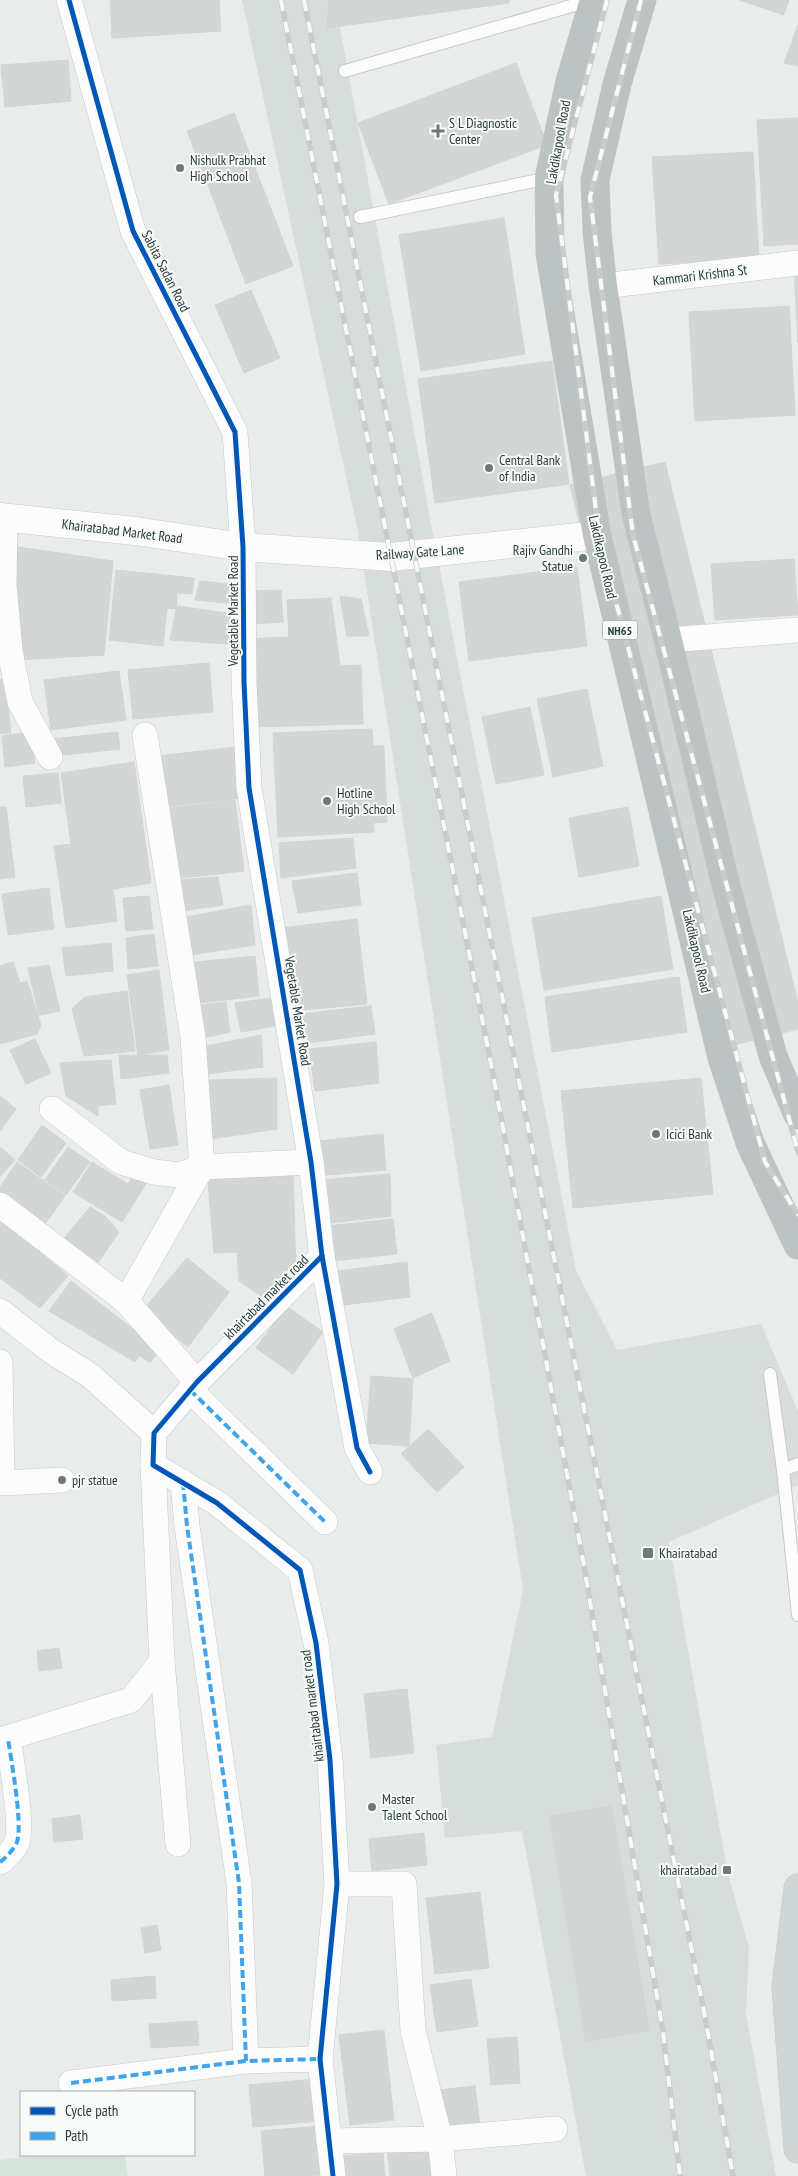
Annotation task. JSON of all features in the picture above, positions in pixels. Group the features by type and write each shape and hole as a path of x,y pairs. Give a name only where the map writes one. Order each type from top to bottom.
{"highway":[{"name":"Lakdikapool Road","path":"593,0 570,81 549,178 550,254 597,535 722,1058 750,1143 798,1245"},
{"path":"642,0 617,84 596,180 597,232 603,286 636,514 730,900 773,1056 798,1115"}],"main road":[{"path":"798,1888 786,1987 798,2149"}],"street":[{"name":"Sabita Sadan Road","path":"69,0 133,231 235,432 243,547"},
{"name":"Kammari Krishna St","path":"603,286 798,263"},
{"name":"Khairatabad Market Road","path":"2,518 135,531 243,547"},
{"path":"2,518 4,585 10,651 18,694 20,702 50,757"},
{"name":"Railway Gate Lane","path":"243,547 391,557 597,535"},
{"name":"Vegetable Market Road","path":"243,547 244,682 249,788 311,1162 322,1256 357,1448 370,1472"},
{"path":"668,640 798,630"},
{"path":"126,1301 202,1167 193,1037 144,736"},
{"path":"52,1109 121,1162 154,1172 179,1176 202,1167 311,1162"},
{"path":"0,1205 126,1301 193,1386 325,1522"},
{"name":"khairtabad market road","path":"154,1433 193,1386 322,1256"},
{"path":"1,1314 51,1351 91,1376 154,1433 153,1464 162,1661 178,1844"},
{"path":"0,1362 2,1483 62,1480"},
{"name":"khairtabad market road","path":"153,1464 217,1503 300,1570 316,1643 329,1751 337,1884 320,2058 333,2176"},
{"path":"183,1482 187,1526 239,1883 246,2061"},
{"path":"0,1862 5,1859 17,1842 18,1821 4,1739 131,1700 162,1661"},
{"path":"337,1884 404,1884 413,2031 440,2139 444,2176"},
{"path":"71,2083 246,2061 320,2058"},
{"path":"329,2141 440,2139 555,2129"}],"lane":[{"path":"345,71 593,0"},
{"path":"360,217 549,178"},
{"path":"770,1374 798,1615"},
{"path":"782,1470 798,1464"}],"shaded area":[{"path":"242,0 335,0 432,529 576,1270 617,1350 761,1324 798,1411 798,1485 669,1542 727,1870 749,1948 746,2014 776,2176 586,2176 522,1831 445,1838 436,1745 492,1737 523,1590 357,527"},
{"path":"30,2156 125,2156 128,2176 0,2176 0,2160"}],"building":[{"path":"110,0 219,0 221,31 112,38"},
{"path":"329,0 510,0 509,3 327,28"},
{"path":"739,0 789,0 784,15"},
{"path":"798,25 798,66 784,63"},
{"path":"68,60 71,101 5,107 1,65"},
{"path":"516,63 547,145 389,204 358,123"},
{"path":"234,113 293,266 246,284 187,131"},
{"path":"798,118 798,244 764,246 757,120"},
{"path":"753,152 759,259 659,264 652,157"},
{"path":"504,218 525,354 421,371 399,235"},
{"path":"794,267 798,267 798,343"},
{"path":"251,290 280,358 244,373 215,305"},
{"path":"789,306 795,415 695,421 689,312"},
{"path":"552,361 569,484 435,503 418,379"},
{"path":"665,462 798,1003 798,1029 710,1051 570,485"},
{"path":"12,546 113,561 104,655 16,660"},
{"path":"794,559 798,615 715,620 711,564"},
{"path":"577,567 587,646 469,661 459,582"},
{"path":"116,570 194,578 192,594 177,593 176,609 167,608 163,646 109,640"},
{"path":"200,581 231,584 228,603 195,600"},
{"path":"281,590 283,622 251,624 247,591"},
{"path":"340,596 361,599 369,636 347,636"},
{"path":"331,598 340,666 361,665 363,724 251,727 248,639 289,637 287,600"},
{"path":"177,606 233,614 227,644 170,640"},
{"path":"209,663 213,712 133,719 128,670"},
{"path":"119,671 126,720 51,730 44,680"},
{"path":"5,679 11,733 0,734 0,680"},
{"path":"587,689 603,766 553,777 537,699"},
{"path":"530,707 544,775 496,784 482,717"},
{"path":"372,729 373,746 384,746 387,822 373,823 374,832 278,837 273,733"},
{"path":"30,732 35,763 5,767 2,736"},
{"path":"118,732 120,749 55,756 53,739"},
{"path":"236,747 242,798 165,807 158,756"},
{"path":"134,762 151,883 113,889 117,921 66,928 54,846 71,844 61,773"},
{"path":"58,773 61,803 26,807 23,776"},
{"path":"235,800 244,871 172,879 163,809"},
{"path":"0,807 6,807 15,877 0,879"},
{"path":"628,807 639,866 579,877 569,818"},
{"path":"353,838 356,868 281,878 279,843"},
{"path":"357,873 361,905 298,913 292,881"},
{"path":"218,877 223,905 182,911 177,880"},
{"path":"49,888 54,929 8,935 2,894"},
{"path":"149,896 153,929 126,931 123,898"},
{"path":"661,896 673,969 544,990 532,918"},
{"path":"251,905 255,945 191,955 186,917"},
{"path":"357,919 367,1004 293,1011 281,928"},
{"path":"154,934 158,966 128,969 126,938"},
{"path":"111,943 113,971 66,976 62,948"},
{"path":"255,956 259,996 192,1004 186,963"},
{"path":"13,962 20,983 27,981 41,1025 37,1034 0,1044 0,966"},
{"path":"49,965 60,1011 39,1015 28,968"},
{"path":"159,970 169,1050 138,1055 127,975"},
{"path":"679,977 687,1032 552,1052 545,997"},
{"path":"127,991 135,1051 84,1056 72,1009 85,997"},
{"path":"271,998 275,1026 241,1032 235,1003"},
{"path":"226,1002 230,1032 198,1039 194,1006"},
{"path":"371,1006 375,1034 308,1043 300,1014"},
{"path":"261,1035 263,1067 206,1074 201,1047"},
{"path":"35,1039 51,1073 26,1084 10,1050"},
{"path":"376,1042 379,1083 315,1091 309,1049"},
{"path":"119,1055 167,1055 169,1073 121,1079"},
{"path":"111,1060 116,1104 98,1106 98,1116 66,1096 60,1063"},
{"path":"277,1078 277,1129 211,1139 207,1080"},
{"path":"701,1078 713,1194 573,1208 561,1091"},
{"path":"169,1085 178,1145 150,1149 140,1090"},
{"path":"0,1096 16,1109 0,1131"},
{"path":"42,1125 66,1143 41,1177 18,1160"},
{"path":"383,1134 386,1170 326,1175 318,1141"},
{"path":"0,1147 15,1160 0,1177"},
{"path":"68,1147 90,1162 66,1195 45,1180"},
{"path":"17,1162 65,1196 43,1227 0,1196 0,1187"},
{"path":"92,1162 128,1184 136,1171 149,1179 122,1222 73,1192"},
{"path":"293,1172 296,1274 261,1296 239,1281 237,1252 214,1253 208,1180"},
{"path":"390,1174 391,1216 330,1223 321,1180"},
{"path":"90,1207 105,1216 119,1232 95,1267 60,1243"},
{"path":"0,1218 68,1276 40,1308 0,1278"},
{"path":"393,1219 397,1254 331,1261 327,1226"},
{"path":"187,1258 229,1292 188,1347 143,1310"},
{"path":"407,1262 410,1297 343,1305 338,1271"},
{"path":"71,1281 160,1350 150,1363 139,1355 135,1362 49,1311"},
{"path":"286,1306 323,1332 293,1374 256,1348"},
{"path":"432,1313 450,1361 413,1378 394,1329"},
{"path":"371,1376 413,1379 409,1446 366,1443"},
{"path":"428,1429 464,1467 437,1492 401,1454"},
{"path":"59,1648 62,1668 39,1671 37,1651"},
{"path":"407,1689 414,1753 371,1758 364,1694"},
{"path":"611,1806 649,2030 586,2041 550,1816"},
{"path":"80,1815 83,1839 54,1842 52,1819"},
{"path":"424,1833 427,1865 372,1871 369,1839"},
{"path":"480,1892 489,1968 435,1974 426,1898"},
{"path":"157,1925 161,1950 145,1953 141,1928"},
{"path":"155,1976 156,1998 112,2001 111,1980"},
{"path":"471,1979 478,2026 437,2032 430,1985"},
{"path":"197,2021 199,2045 151,2048 149,2024"},
{"path":"384,2030 394,2120 350,2125 339,2035"},
{"path":"517,2037 520,2083 491,2085 487,2039"},
{"path":"316,2079 319,2121 253,2127 249,2085"},
{"path":"475,2086 481,2134 444,2138 439,2090"},
{"path":"320,2126 325,2175 265,2176 261,2131"},
{"path":"433,2144 436,2176 390,2176 387,2149"},
{"path":"383,2153 385,2176 340,2176 339,2156"}],"railway":[{"path":"281,0 492,1069 584,1566 663,2032 680,2176"},
{"path":"304,0 706,2022 733,2176"},
{"path":"607,0 556,195 600,542 765,1162 798,1215"},
{"path":"641,0 590,197 633,535 798,1152"}],"marked path":[{"path":"190,1390 325,1522"},
{"path":"183,1482 187,1526 239,1883 246,2061"},
{"path":"0,1862 14,1848 17,1842 19,1821 8,1738"},
{"path":"71,2083 246,2061 320,2059"}],"cycle path":[{"path":"69,0 133,231 235,432 243,547 244,682 249,788 311,1162 322,1256 357,1448 370,1472"},
{"path":"322,1256 197,1382 154,1433 153,1465 217,1503 300,1570 316,1643 330,1760 337,1884 320,2059 333,2176"}],"place":[{"name":"S L Diagnostic Center","path":"438,131"},
{"name":"Nishulk Prabhat High School","path":"180,168"},
{"name":"Central Bank of India","path":"489,468"},
{"name":"Rajiv Gandhi Statue","path":"583,558"},
{"name":"Hotline High School","path":"327,801"},
{"name":"Icici Bank","path":"656,1134"},
{"name":"pjr statue","path":"62,1480"},
{"name":"Khairatabad","path":"648,1553"},
{"name":"Master Talent School","path":"372,1807"},
{"name":"khairatabad","path":"727,1870"}]}
